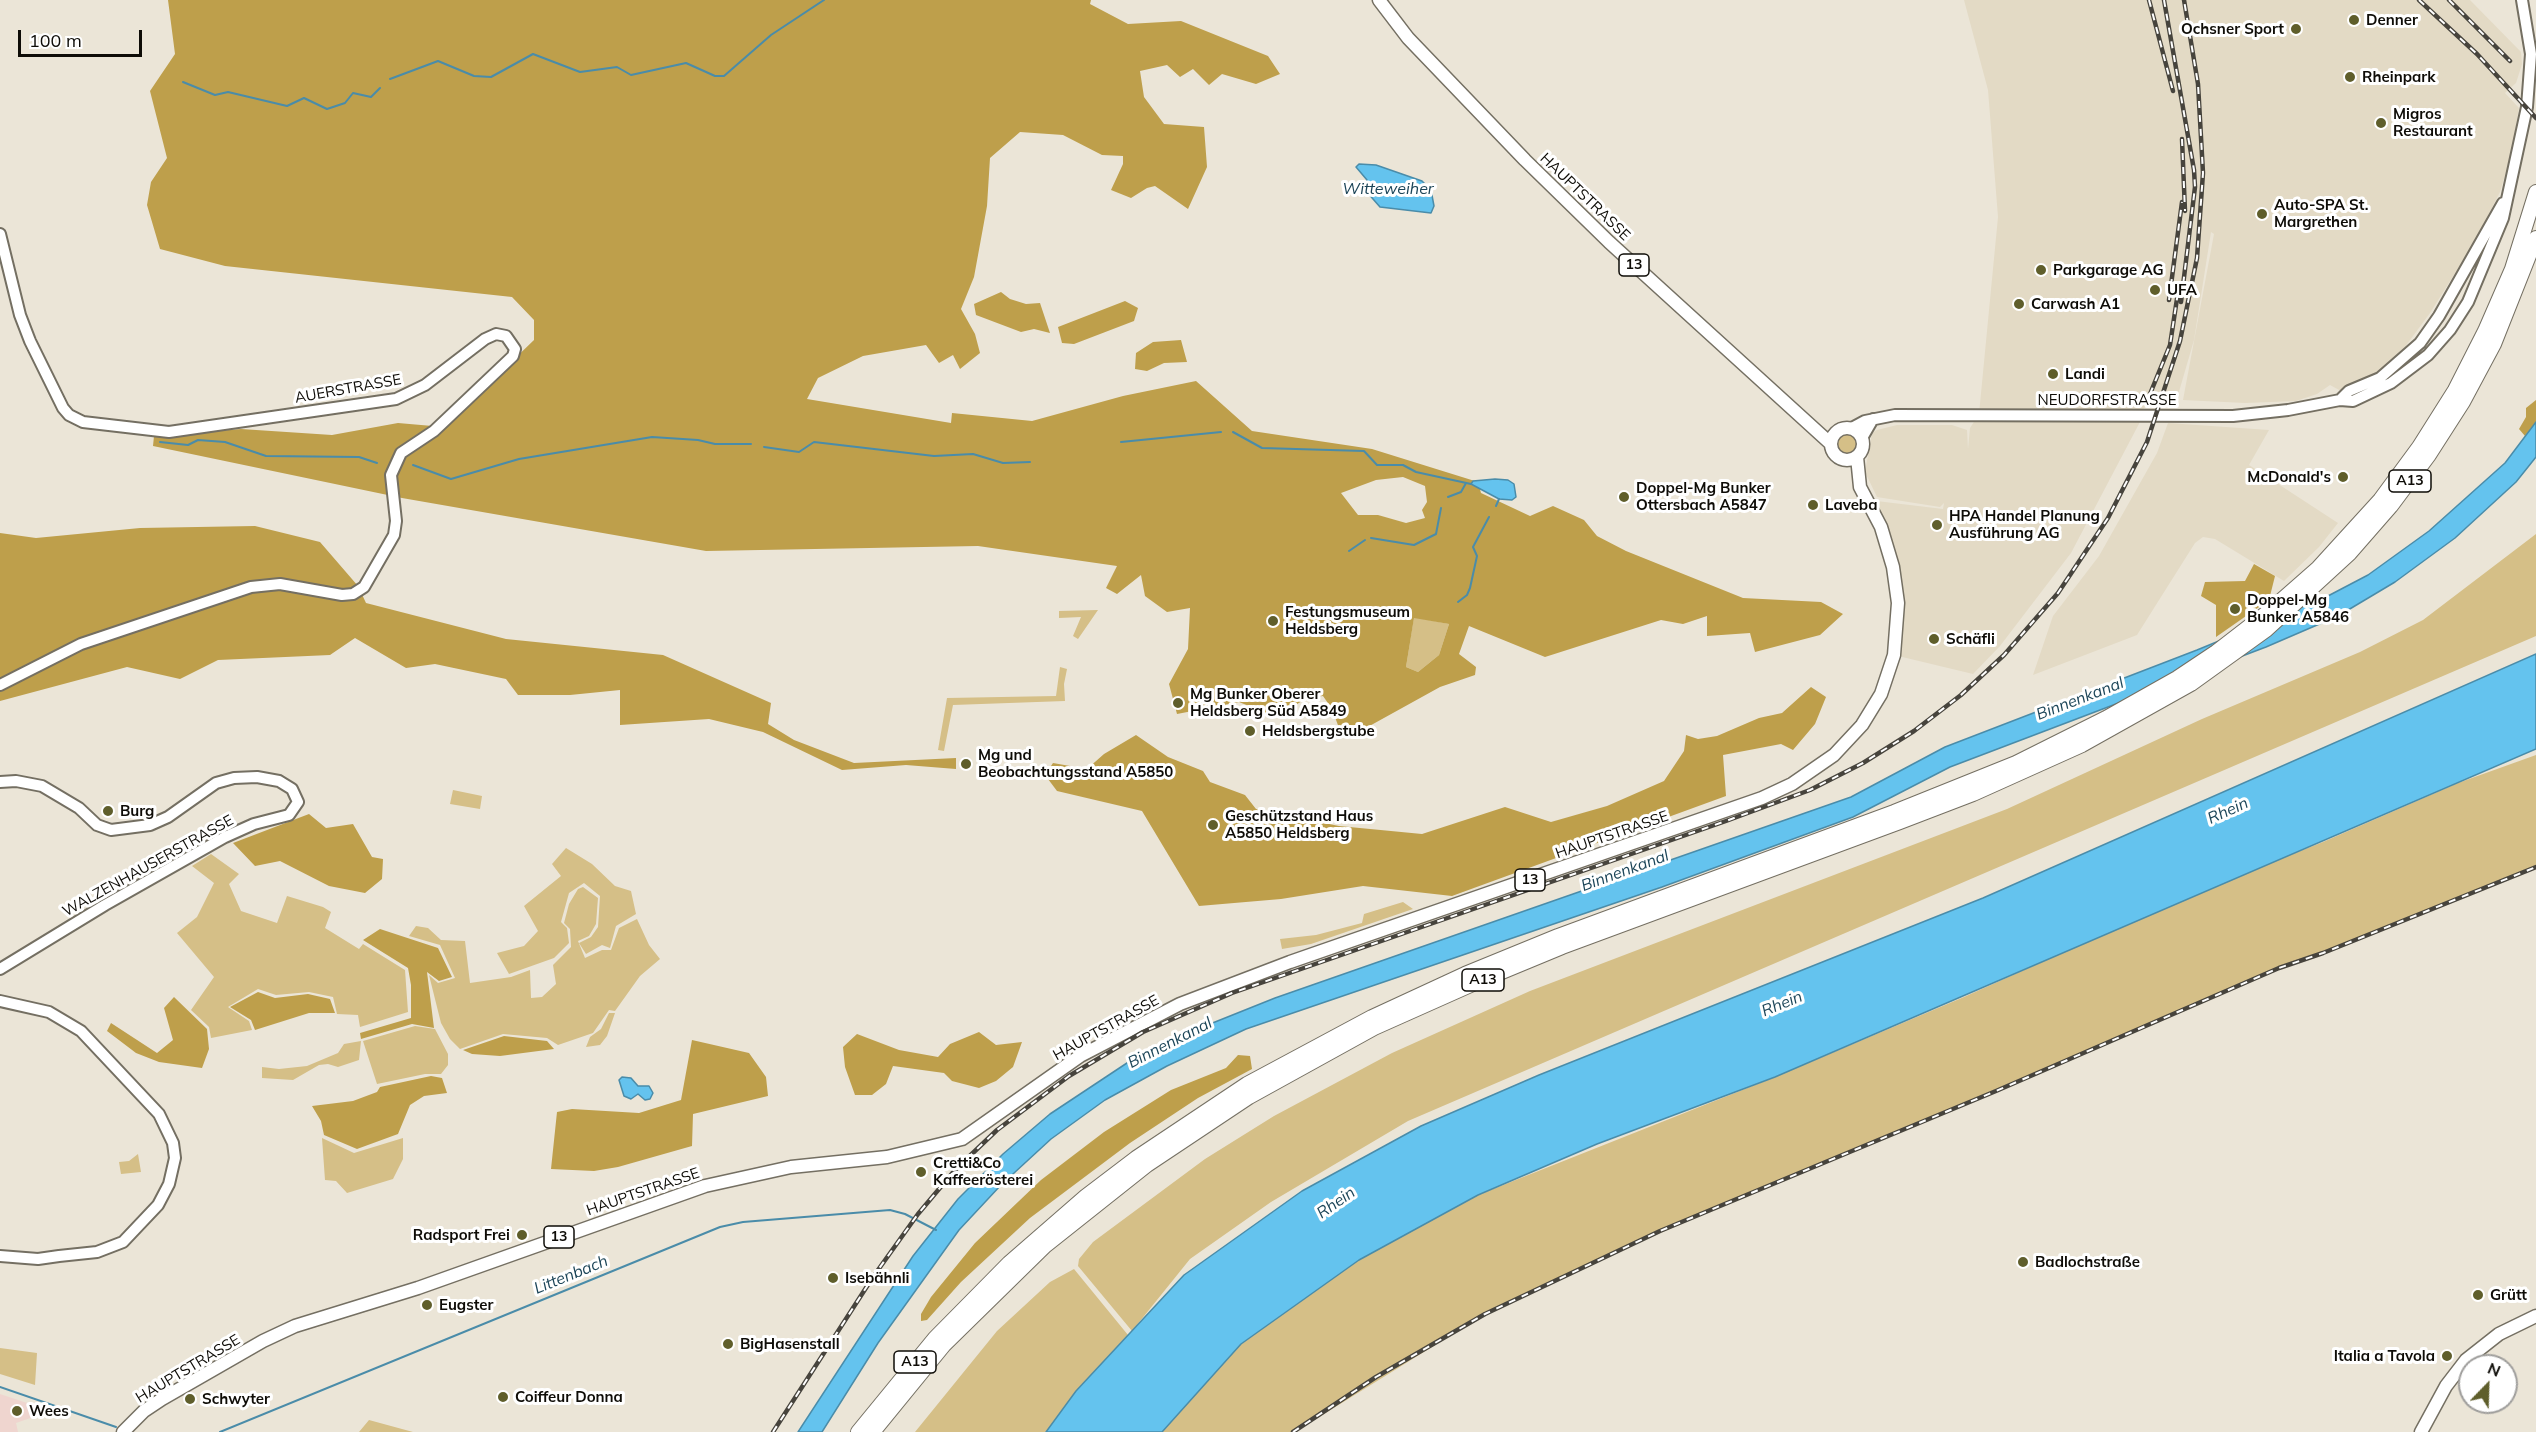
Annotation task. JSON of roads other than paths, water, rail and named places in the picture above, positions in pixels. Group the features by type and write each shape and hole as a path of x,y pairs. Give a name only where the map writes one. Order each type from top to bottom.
{"highway":[{"name":"A13","path":"858,1432 934,1338 984,1287 1041,1235 1136,1158 1247,1084 1287,1061 1372,1017 1465,974 1558,936 1977,778 2062,740 2137,701 2206,659 2269,611 2350,534 2393,483 2432,427 2466,370 2495,310 2519,247 2536,192"},
{"name":"A13","path":"873,1432 944,1345 1045,1246 1147,1165 1249,1097 1374,1028 1475,983 1562,947 1973,794 2082,745 2191,684 2266,630 2315,588 2378,522 2417,472 2452,420 2494,344 2536,238"}],"main road":[{"name":"HAUPTSTRASSE","path":"1379,0 1408,38 1524,160 1609,242 1811,425 1834,438"},
{"path":"1844,428 1851,428 1862,438 1863,446 1857,457 1844,459 1835,454 1834,438 1844,428"},
{"name":"HAUPTSTRASSE","path":"1857,457 1858,480"},
{"name":"HAUPTSTRASSE","path":"123,1432 144,1411 162,1399 263,1341 295,1326 418,1288 698,1188 791,1167 887,1157 962,1139 1080,1056 1180,1004 1260,973 1762,798 1792,784 1834,755 1862,726 1881,694 1894,655 1898,603 1893,567 1881,527 1858,480 1844,459"},
{"path":"2421,1432 2446,1386 2466,1360 2499,1334 2536,1316"}],"street":[{"name":"NEUDORFSTRASSE","path":"1851,428 1873,419 1895,415 2233,416 2288,410 2340,400 2353,401 2391,383 2417,365 2441,341 2468,302 2503,218 2528,107 2530,74 2528,28 2522,0"},
{"name":"NEUDORFSTRASSE","path":"2340,400 2349,391 2380,378 2420,343 2439,316 2508,195"},
{"name":"AUERSTRASSE","path":"0,234 20,315 63,408 77,420 169,432 396,399 425,385 485,339 496,334 506,336 514,344 513,356 434,431 401,453 394,464 391,487 396,521 394,536 364,587 353,594 342,595 280,585 251,587 81,644 0,685"},
{"path":"1862,438 1873,419"},
{"name":"WALZENHAUSERSTRASSE","path":"0,782 16,780 42,786 79,808 97,825 111,830 150,825 168,817 216,783 234,778 257,777 279,781 292,789 298,802 289,815 254,824 217,841 0,969"},
{"path":"0,1001 49,1012 81,1031 159,1114 173,1143 175,1158 169,1184 158,1205 140,1227 123,1242 111,1248 78,1254 38,1258 0,1256"}],"water":[{"name":"Witteweiher","path":"1359,164 1376,165 1422,181 1431,190 1434,206 1431,213 1380,207 1366,191 1367,180 1356,167"},
{"name":"Binnenkanal","path":"2536,422 2536,457 2516,482 2455,538 2395,582 2338,616 2266,647 1950,767 1853,817 1662,887 1246,1029 1167,1066 1105,1100 1051,1139 1001,1185 959,1230 878,1343 822,1432 798,1432 913,1256 958,1199 1003,1154 1050,1114 1130,1061 1170,1040 1275,998 1851,797 1945,747 2197,650 2326,597 2368,575 2429,531 2505,463"},
{"path":"1508,480 1514,484 1516,497 1512,500 1499,499 1471,484 1473,481"},
{"name":"Rhein","path":"2536,654 2536,749 1775,1077 1597,1144 1478,1195 1359,1260 1241,1344 1162,1432 1046,1432 1076,1391 1184,1275 1302,1191 1421,1126 1539,1075 1983,898"},
{"path":"622,1077 631,1078 638,1086 649,1086 653,1093 650,1099 645,1100 638,1094 631,1099 624,1096 619,1080"}],"waterway":[{"path":"390,79 438,61 474,76 491,77 533,54 580,72 617,67 631,75 686,63 715,76 724,76 771,35 824,0"},
{"path":"183,82 215,95 228,92 287,106 304,98 327,109 345,103 353,93 371,97 380,88"},
{"path":"1121,442 1221,432"},
{"path":"1233,432 1262,448 1364,451 1377,465 1403,465 1416,472 1471,484"},
{"path":"413,465 451,479 519,459 652,437 698,440 715,444 751,444"},
{"path":"160,442 188,445 198,440 225,442 266,456 359,457 377,463"},
{"path":"764,447 799,452 814,442 934,456 973,454 1003,463 1030,462"},
{"path":"1448,497 1461,492 1466,483"},
{"path":"1496,506 1499,499"},
{"path":"1371,538 1414,545 1436,534 1441,508"},
{"path":"1458,602 1467,595 1470,588 1477,556 1473,547 1489,517"},
{"path":"1349,551 1365,540"},
{"name":"Littenbach","path":"220,1432 720,1227 743,1222 890,1210 905,1214 936,1230"},
{"name":"Littenbach","path":"0,1387 116,1427"}],"railway":[{"path":"2149,0 2173,91"},
{"path":"2164,0 2195,187 2181,302"},
{"path":"773,1432 873,1277 918,1214 955,1170 997,1130 1069,1076 1143,1032 1232,993 1810,790 1863,763 1914,731 1961,695 2004,655 2058,593 2108,518 2147,442 2180,341 2197,258 2203,173 2198,84 2184,0"},
{"path":"2419,0 2477,54 2536,118"},
{"path":"2449,0 2510,61"},
{"path":"2182,139 2185,211"},
{"path":"2169,300 2182,202"},
{"path":"2150,394 2170,345 2178,292"},
{"path":"1293,1432 1376,1377 1485,1314 1660,1231 1996,1091 2279,968 2323,953 2536,867"}],"place":[{"name":"Denner","path":"2354,20"},
{"name":"Ochsner Sport","path":"2296,29"},
{"name":"Rheinpark","path":"2350,77"},
{"name":"Migros Restaurant","path":"2381,123"},
{"name":"Auto-SPA St. Margrethen","path":"2262,214"},
{"name":"Parkgarage AG","path":"2041,270"},
{"name":"UFA","path":"2155,290"},
{"name":"Carwash A1","path":"2019,304"},
{"name":"Landi","path":"2053,374"},
{"name":"McDonald's","path":"2343,477"},
{"name":"Doppel-Mg Bunker Ottersbach A5847","path":"1624,497"},
{"name":"Laveba","path":"1813,505"},
{"name":"HPA Handel Planung Ausführung AG","path":"1937,525"},
{"name":"Doppel-Mg Bunker A5846","path":"2235,609"},
{"name":"Festungsmuseum Heldsberg","path":"1273,621"},
{"name":"Schäfli","path":"1934,639"},
{"name":"Mg Bunker Oberer Heldsberg Süd A5849","path":"1178,703"},
{"name":"Heldsbergstube","path":"1250,731"},
{"name":"Mg und Beobachtungsstand A5850","path":"966,764"},
{"name":"Burg","path":"108,811"},
{"name":"Geschützstand Haus A5850 Heldsberg","path":"1213,825"},
{"name":"Cretti&Co Kaffeerösterei","path":"921,1172"},
{"name":"Radsport Frei","path":"522,1235"},
{"name":"Badlochstraße","path":"2023,1262"},
{"name":"Isebähnli","path":"833,1278"},
{"name":"Grütt","path":"2478,1295"},
{"name":"Eugster","path":"427,1305"},
{"name":"BigHasenstall","path":"728,1344"},
{"name":"Italia a Tavola","path":"2447,1356"},
{"name":"Coiffeur Donna","path":"503,1397"},
{"name":"Schwyter","path":"190,1399"},
{"name":"Wees","path":"17,1411"}]}
